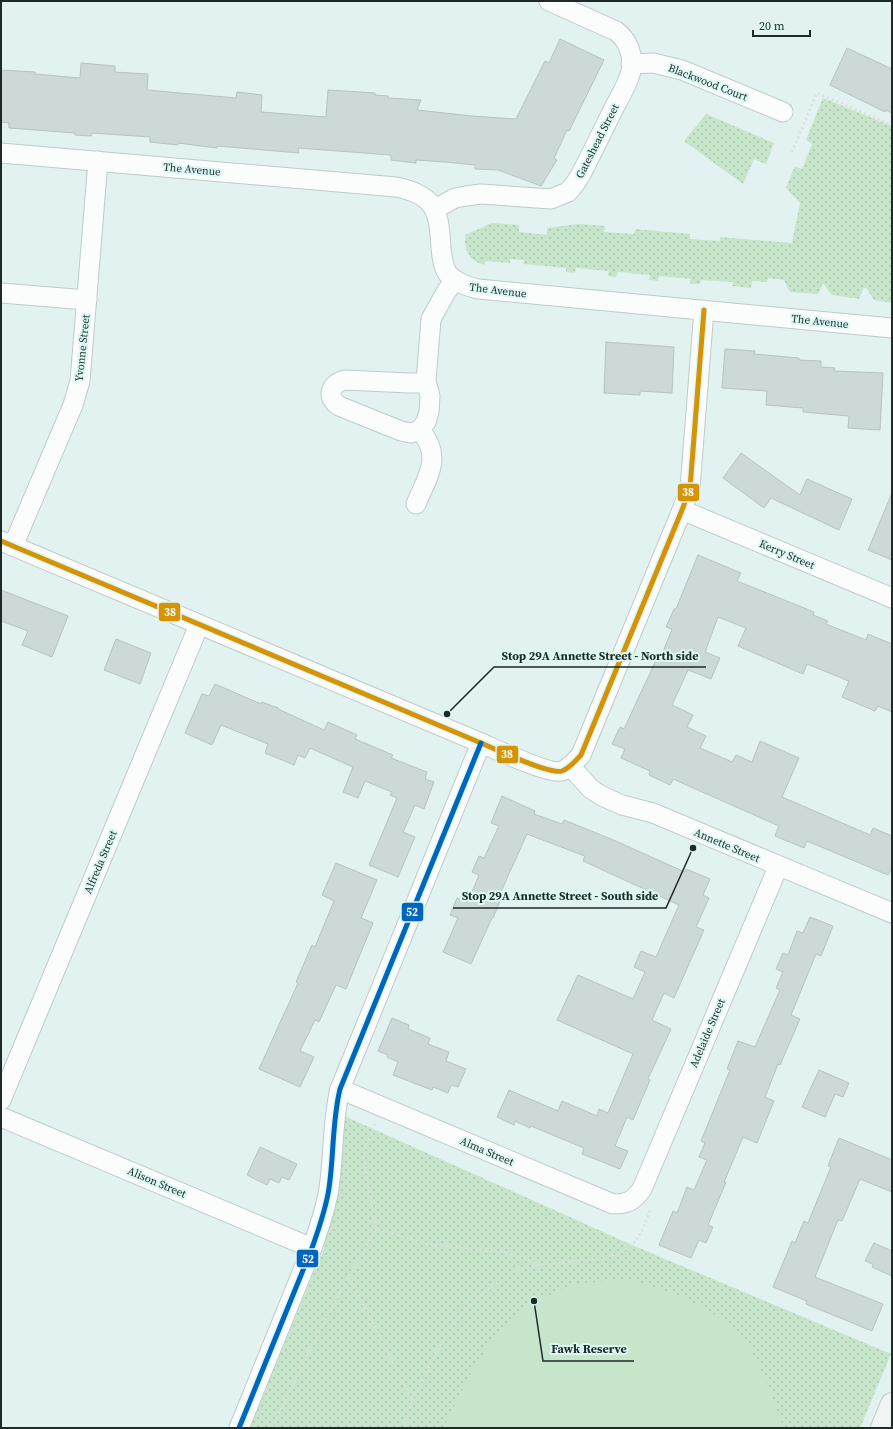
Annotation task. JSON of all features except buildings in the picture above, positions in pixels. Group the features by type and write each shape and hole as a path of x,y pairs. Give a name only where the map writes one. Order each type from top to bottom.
{"main road":[{"path":"882,1428 892,1404"}],"street":[{"name":"Gateshead Street","path":"435,209 455,198 481,194 551,199 568,192 580,176 628,81 631,64 628,45 623,37 616,31 549,1"},
{"name":"Blackwood Court","path":"631,64 653,62 676,68 782,112"},
{"name":"The Avenue","path":"1,153 396,187 412,190 422,195 435,209 440,229 444,266 448,274 465,286 478,289 892,328"},
{"name":"Yvonne Street","path":"7,543 73,405 80,381 98,161"},
{"path":"426,381 420,383 409,383 345,380 339,381 333,387 330,395 333,402 339,406 401,431 411,433 420,430 426,422 429,412 430,396 426,381 431,319 446,292 455,280"},
{"path":"1,293 87,300"},
{"path":"7,543 546,770 561,772 575,761 690,488 704,310"},
{"path":"416,504 431,467 433,458 427,438 420,430"},
{"name":"Kerry Street","path":"682,510 892,598"},
{"name":"Alfreda Street","path":"1,1100 199,625"},
{"path":"239,1428 323,1219 329,1188 335,1110 340,1089 481,743"},
{"name":"Annette Street","path":"575,761 591,790 602,796 622,805 652,813 778,867 892,913"},
{"name":"Adelaide Street","path":"635,1198 642,1189 778,867"},
{"name":"Alma Street","path":"340,1089 613,1204 623,1204 635,1198"},
{"name":"Alison Street","path":"1,1117 312,1248"}],"path":[{"path":"792,152 817,93 892,125"},
{"path":"273,1428 285,1399 313,1342 376,1229 363,1155 376,1119"},
{"path":"404,1428 412,1400 437,1351 460,1316 487,1290 516,1270 541,1265 603,1258 621,1253 634,1242 642,1231 650,1211"},
{"path":"376,1229 433,1245 505,1252 541,1265"},
{"path":"349,1277 412,1400"}],"green space":[{"path":"823,98 892,126 892,303 874,300 864,287 859,299 832,295 823,283 818,294 790,292 784,280 768,278 767,282 752,281 751,288 732,286 733,282 701,280 700,284 690,284 691,279 659,276 658,281 649,280 650,275 618,272 616,277 608,276 609,271 576,268 575,273 566,272 566,268 523,264 524,260 510,259 510,263 485,261 485,265 474,260 468,254 465,235 492,223 519,225 519,232 547,235 547,228 579,224 605,226 604,232 634,234 635,229 690,234 690,239 720,241 720,237 792,243 800,203 786,188 795,166 802,169 812,144 806,140"},
{"path":"706,114 774,143 766,164 754,159 743,184 684,141"},
{"path":"342,1115 639,1248 891,1354 860,1428 250,1428 324,1248 334,1196"},
{"path":"630,1280 670,1292 706,1308 745,1338 768,1385 784,1428 443,1428 472,1371 492,1339 532,1302 578,1283"}],"transit line":[{"name":"38","path":"1,541 522,761 546,769 562,771 570,766 581,755 690,488 704,310"},
{"name":"52","path":"239,1428 312,1248 322,1218 329,1188 334,1126 340,1089 481,743"}],"place":[{"name":"Stop 29A Annette Street - North side","path":"447,714"},
{"name":"Stop 29A Annette Street - South side","path":"693,848"},
{"name":"Fawk Reserve","path":"534,1301"}]}
